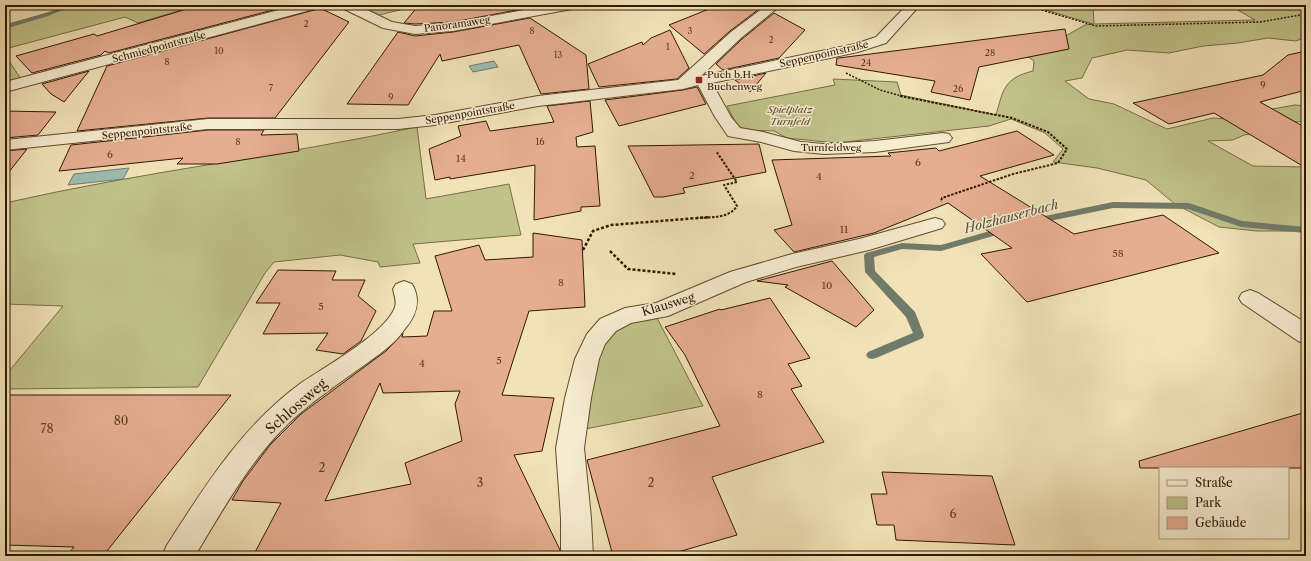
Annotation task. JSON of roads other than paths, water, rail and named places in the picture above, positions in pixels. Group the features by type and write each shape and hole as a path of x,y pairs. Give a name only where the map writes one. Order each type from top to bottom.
{"street":[{"name":"Schmiedpointstraße","path":"5,87 314,5"},
{"name":"Panoramaweg","path":"347,5 388,25 415,30 453,27 572,5"},
{"path":"683,84 736,35 775,5"},
{"name":"Seppenpointstraße","path":"5,145 208,124 398,124 436,120 538,101 683,84 858,48 870,44 881,40 914,5"},
{"name":"Turnfeldweg","path":"703,80 724,116 727,126 734,132 757,135 792,146 808,148 852,148 944,138"},
{"name":"Klausweg","path":"577,556 576,518 570,448 578,398 587,359 595,340 608,325 625,316 660,310 738,277 792,261 862,245 935,224"},
{"name":"Schlossweg","path":"178,556 245,455 275,420 308,392 377,343 396,325 407,305 404,289"},
{"path":"1250,298 1306,335"}],"waterway":[{"path":"5,27 46,15 72,5"},
{"name":"Holzhauserbach","path":"1035,221 1113,205 1189,206 1241,224 1306,230"},
{"name":"Holzhauserbach","path":"872,355 919,335 911,315 870,272 869,255 902,246 941,248 1004,230"}],"place":[{"name":"Puch b.H. Buchenweg","path":"699,80"}],"park label":[{"name":"Spielplatz Turnfeld","path":"790,114"}]}
